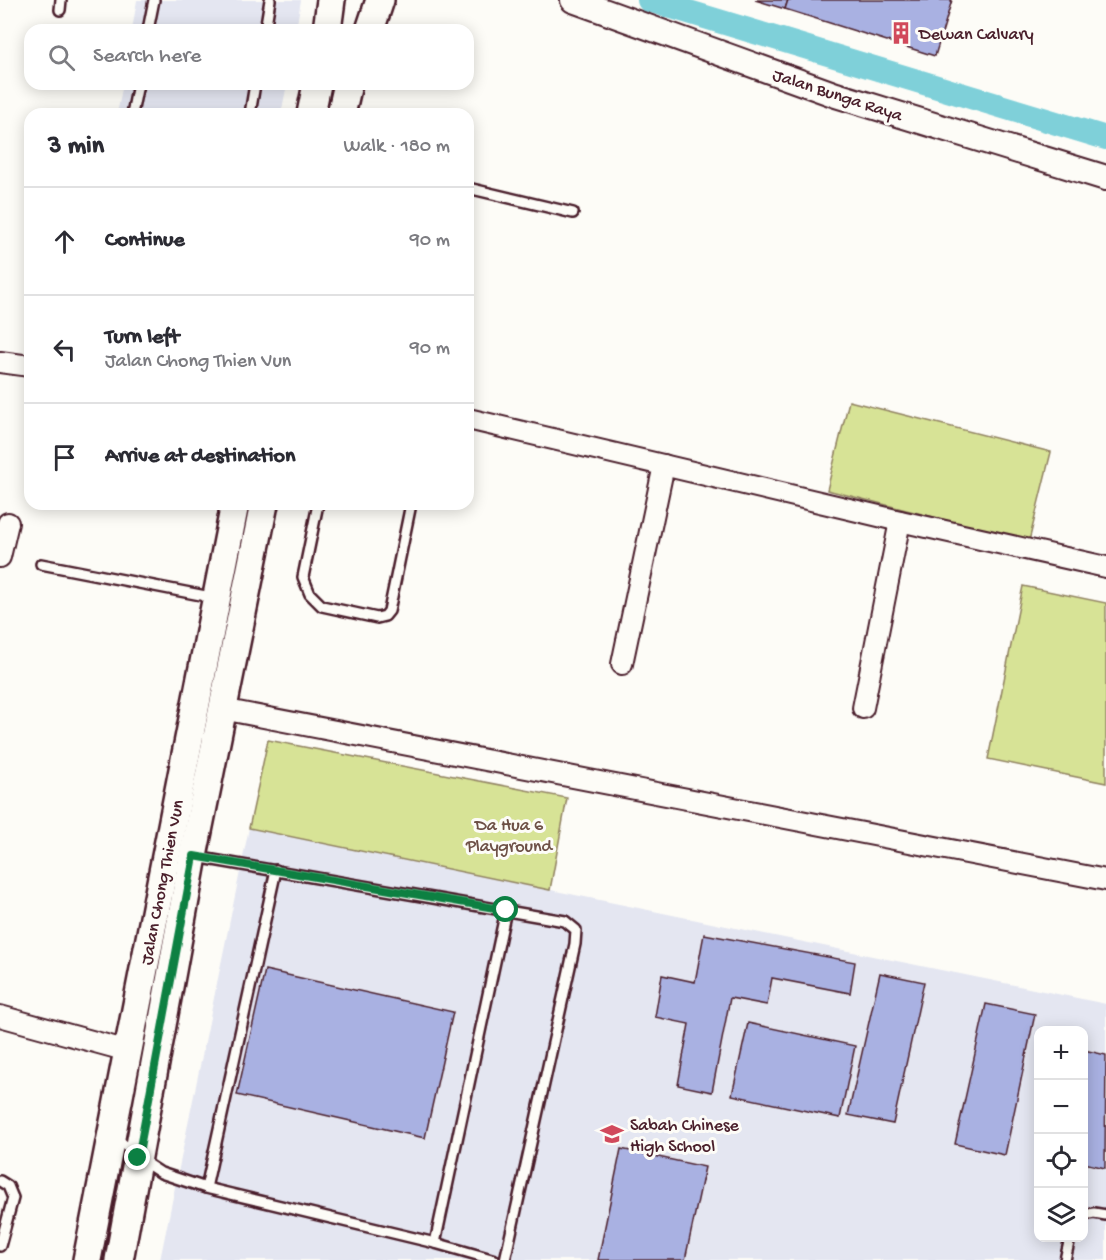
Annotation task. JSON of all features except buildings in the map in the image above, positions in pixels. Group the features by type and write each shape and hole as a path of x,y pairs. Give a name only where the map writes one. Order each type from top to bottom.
{"main road":[{"path":"328,24 331,0"},
{"path":"360,24 366,0"},
{"path":"372,24 380,0"},
{"path":"312,108 316,90"},
{"name":"Jalan Chong Thien Vun","path":"87,1260 234,510"},
{"name":"Jalan Chong Thien Vun","path":"119,1260 222,709 263,510"}],"street":[{"name":"Jalan Bunga Raya","path":"573,0 836,95 1106,178"},
{"path":"0,362 24,365"},
{"path":"474,420 1106,567"},
{"path":"622,664 664,465"},
{"path":"863,708 900,521"},
{"path":"0,557 8,523"},
{"path":"222,709 1106,880"},
{"path":"0,1016 128,1051"}],"lane":[{"path":"149,24 154,0"},
{"path":"266,24 270,0"},
{"path":"133,108 137,90"},
{"path":"251,108 254,90"},
{"path":"474,189 573,213"},
{"path":"317,510 303,577 310,594 322,606 377,618 385,616 389,610 410,510"},
{"path":"41,564 216,598"},
{"path":"194,856 565,921 576,930 575,944 505,1260"},
{"path":"206,1188 276,870"},
{"path":"435,1243 506,910"},
{"path":"112,1133 138,1158 161,1173 206,1188 435,1243 495,1260"},
{"path":"0,1181 8,1186 13,1198 0,1246"},
{"path":"1088,1214 1106,1215"},
{"path":"1065,1260 1070,1242"}],"shaded area":[{"path":"137,0 301,0 297,24 133,24"},
{"path":"122,90 286,90 282,108 118,108"},
{"name":"Sabah Chinese High School","path":"249,828 1106,1004 1106,1260 160,1260"}],"green space":[{"path":"849,401 1051,452 1029,541 827,490"},
{"path":"1023,586 1106,603 1106,783 988,759"},
{"name":"Da Hua 6 Playground","path":"268,740 567,798 550,890 249,828"}],"waterway":[{"path":"649,0 1106,138"}],"place":[{"name":"Dewan Calvary","path":"901,33"},
{"name":"Sabah Chinese High School","path":"612,1134"}],"route":[{"path":"138,1158 194,856 506,910"}]}
